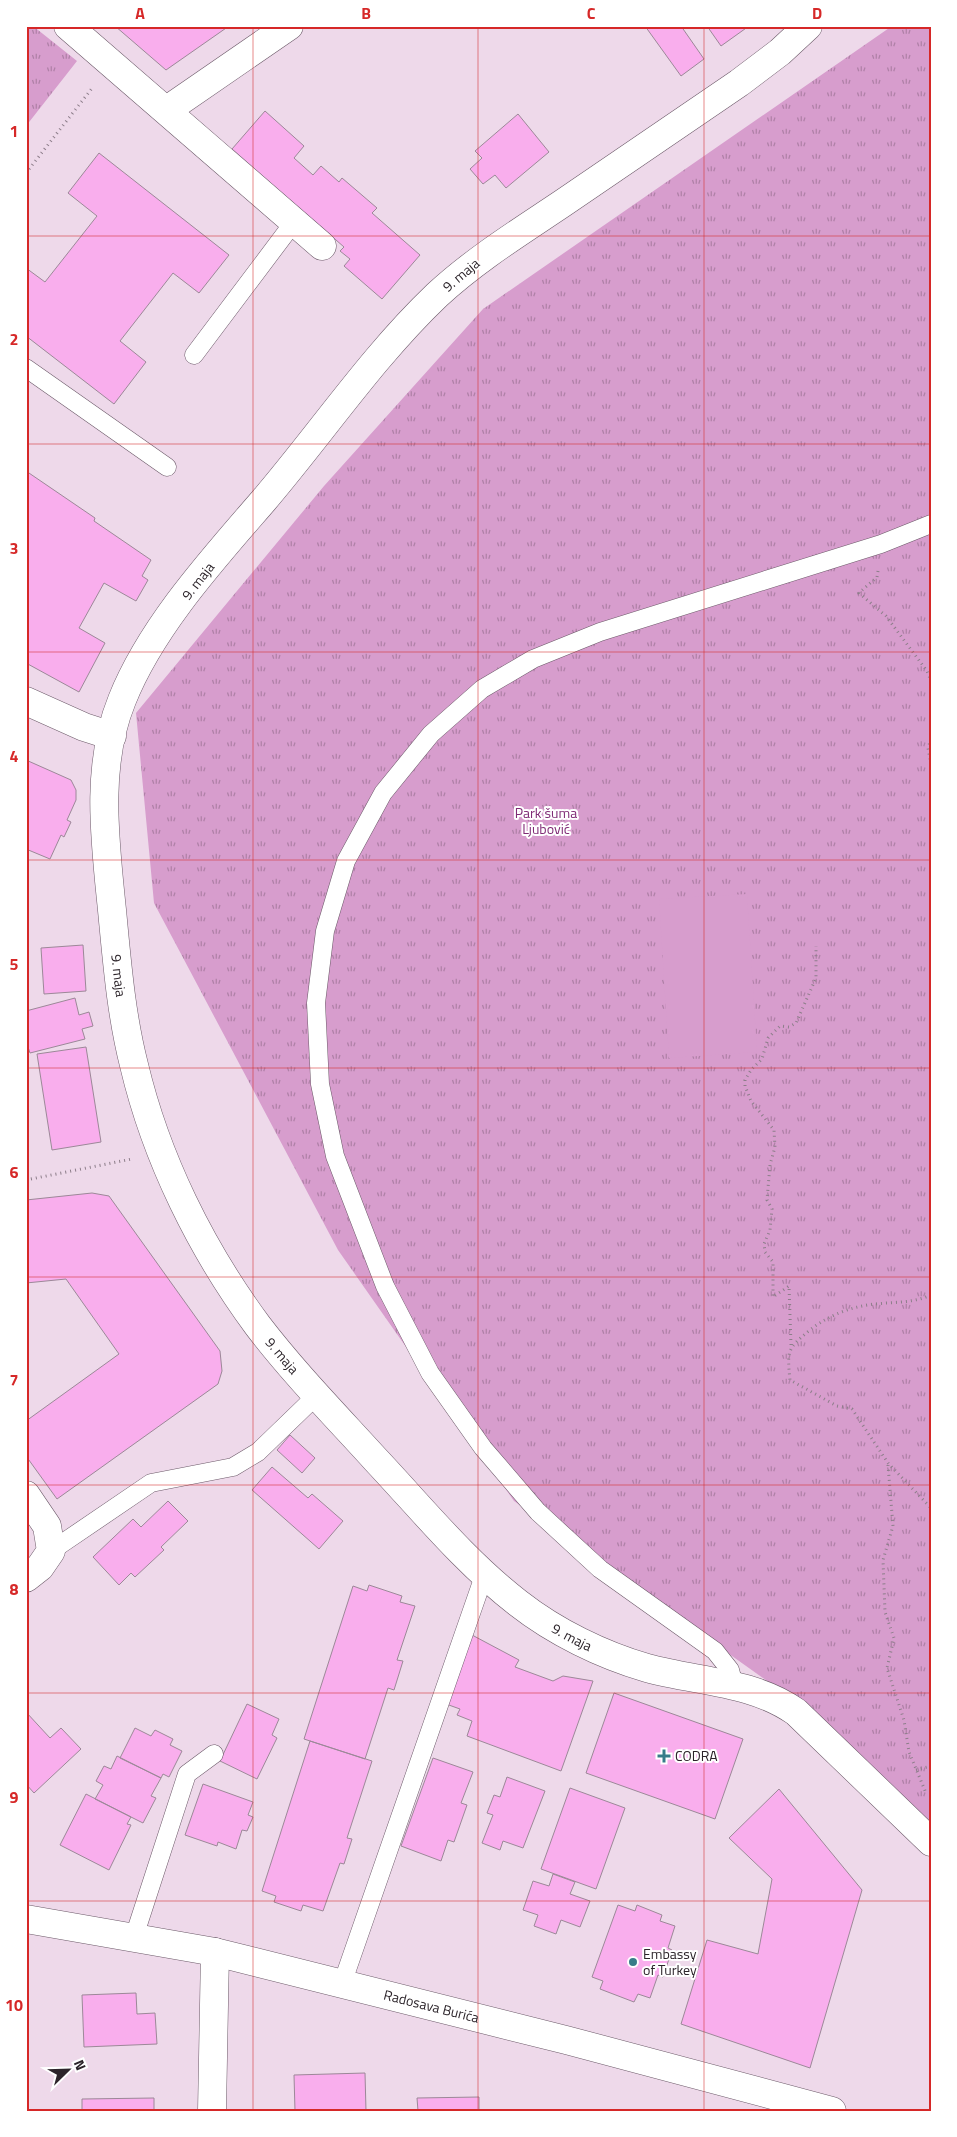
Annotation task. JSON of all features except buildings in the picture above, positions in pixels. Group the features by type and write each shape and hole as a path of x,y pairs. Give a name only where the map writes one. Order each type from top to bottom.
{"street":[{"path":"68,26 322,246"},
{"path":"167,110 290,26"},
{"name":"9. maja","path":"808,26 780,52 739,83 474,263 408,324 246,520 154,636 137,665 119,706 106,768 104,812 106,854 120,984 135,1071 162,1154 187,1208 217,1265 258,1326 316,1396 438,1528 521,1605 543,1621 573,1638 646,1667 734,1685 769,1695 796,1712 931,1842"},
{"path":"26,701 84,727 112,736"},
{"path":"26,1495 47,1526 51,1551 40,1567 26,1578"},
{"name":"Radosava Burića","path":"26,1919 215,1952 566,2040 832,2111"},
{"path":"212,2111 215,1952"}],"lane":[{"path":"194,355 294,222"},
{"path":"26,368 167,467"},
{"path":"734,1685 730,1670 715,1651 600,1569 538,1512 483,1448 430,1373 385,1286 335,1156 320,1084 317,994 325,931 346,861 378,802 431,734 482,689 533,659 600,632 881,544 931,524"},
{"path":"51,1551 151,1483 233,1467 258,1452 316,1396"},
{"path":"342,1984 485,1573"},
{"path":"134,1937 187,1774 214,1754"}],"path":[{"path":"26,173 111,63"},
{"path":"881,544 877,577 859,593 886,616 927,671 931,681"},
{"path":"931,738 928,748 931,764"},
{"path":"816,946 816,978 796,1023 789,1027 780,1026 768,1038 762,1059 751,1070 745,1080 745,1086 751,1101 774,1130 776,1147 770,1165 766,1200 772,1209 770,1230 764,1244 765,1252 774,1262 773,1297 789,1286 791,1346 788,1360 790,1380 837,1406 852,1409 888,1463 931,1508"},
{"path":"26,1180 162,1154"},
{"path":"791,1346 825,1318 862,1306 918,1301 931,1295"},
{"path":"888,1463 893,1526 883,1560 884,1594 885,1612 894,1638 887,1668 904,1720 909,1752 928,1797"},
{"path":"916,1770 931,1766"}],"green space":[{"path":"26,26 33,26 77,61 26,126"},
{"name":"Park šuma Ljubović","path":"892,26 931,26 931,1829 808,1710 514,1501 338,1250 154,903 136,713 324,486 483,309"},
{"path":"747,894 757,1052 669,1058 659,899"}],"place":[{"name":"CODRA","path":"664,1756"},
{"name":"Embassy of Turkey","path":"633,1962"}]}
